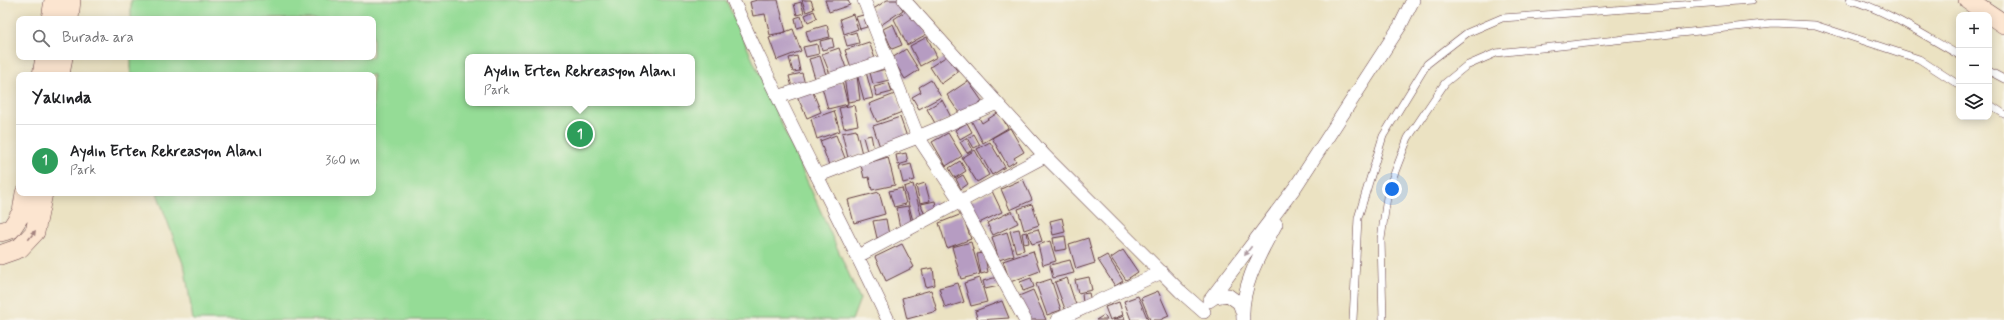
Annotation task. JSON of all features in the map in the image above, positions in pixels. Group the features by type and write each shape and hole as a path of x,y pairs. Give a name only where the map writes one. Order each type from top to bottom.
{"street":[{"path":"51,16 54,0"},
{"path":"69,16 72,0"},
{"path":"733,0 778,97 858,256 888,320"},
{"path":"864,0 918,137 960,202 1025,320"},
{"path":"904,0 1045,156 1162,272 1206,311"},
{"path":"1206,311 1296,186 1400,26 1413,0"},
{"path":"1968,0 2004,24"},
{"path":"42,72 44,60"},
{"path":"60,72 62,60"},
{"path":"778,97 888,60"},
{"path":"817,176 918,137 997,103"},
{"path":"858,256 1045,156"},
{"path":"1242,318 1246,293 1256,261 1296,186"},
{"path":"0,232 11,229 22,212 25,196"},
{"path":"0,255 20,248 36,232 42,196"},
{"path":"1057,320 1162,272"},
{"path":"1206,311 1221,295 1228,295 1239,303 1242,318"}],"lane":[{"path":"1353,320 1358,218 1383,136 1427,64 1467,33 1502,18 1752,0"},
{"path":"1850,0 1862,3 1880,12 1956,53"},
{"path":"1383,320 1382,232 1388,190 1408,138 1445,83 1466,66 1496,53 1773,23 1815,25 1918,59 1957,84"},
{"path":"1992,73 2004,80"},
{"path":"1992,106 2004,114"}],"green space":[{"path":"131,0 726,0 860,299 852,320 193,320 185,269 158,196 376,196 376,72 131,72 131,60 376,60 376,16 131,16"}],"building":[{"path":"757,0 778,0 786,32 770,35 765,14 753,16 750,2"},
{"path":"802,0 811,0 814,9 806,12"},
{"path":"825,0 848,0 850,5 829,12"},
{"path":"887,0 897,0 903,10 881,25 872,10"},
{"path":"801,2 804,13 797,15 794,4"},
{"path":"909,9 927,34 907,45 894,19"},
{"path":"814,11 817,18 808,22 805,15"},
{"path":"853,14 858,29 844,34 840,19"},
{"path":"863,15 867,27 860,29 856,17"},
{"path":"801,16 804,26 797,28 795,18"},
{"path":"893,24 902,45 892,49 883,29"},
{"path":"827,25 830,37 809,42 806,31"},
{"path":"793,29 801,51 777,60 769,38"},
{"path":"856,32 859,43 847,46 844,36"},
{"path":"927,37 937,57 920,66 910,46"},
{"path":"832,38 834,47 822,50 820,41"},
{"path":"869,42 876,61 852,70 845,50"},
{"path":"817,44 819,54 806,57 803,47"},
{"path":"839,48 846,68 830,74 822,54"},
{"path":"906,49 919,70 905,79 892,58"},
{"path":"797,56 800,71 793,72 789,58"},
{"path":"820,56 826,75 815,78 809,59"},
{"path":"947,56 958,72 941,84 930,67"},
{"path":"886,69 889,80 873,84 870,73"},
{"path":"866,72 873,98 864,100 857,74"},
{"path":"802,73 805,84 792,87 789,76"},
{"path":"857,76 860,100 848,102 844,78"},
{"path":"931,80 941,97 919,109 912,97 921,92 919,87"},
{"path":"968,81 982,101 961,116 947,95"},
{"path":"842,82 848,104 828,109 822,87"},
{"path":"889,83 892,92 877,96 874,87"},
{"path":"812,90 821,112 807,118 797,96"},
{"path":"895,94 902,112 877,122 869,104"},
{"path":"942,100 951,117 936,125 927,109"},
{"path":"854,105 858,125 844,128 839,108"},
{"path":"834,111 840,131 817,139 811,119"},
{"path":"999,112 1008,128 983,143 971,120 978,116 982,123"},
{"path":"900,117 907,137 880,147 873,126"},
{"path":"967,123 972,132 960,139 955,130"},
{"path":"1010,128 1024,152 1014,158 1016,161 1008,166 992,138"},
{"path":"856,130 862,154 848,158 842,133"},
{"path":"948,133 962,156 946,166 932,142"},
{"path":"974,134 980,145 974,148 968,138"},
{"path":"836,135 845,158 829,165 820,141"},
{"path":"871,135 874,150 867,151 863,137"},
{"path":"966,138 973,150 967,153 960,142"},
{"path":"990,142 1005,167 992,175 977,149"},
{"path":"975,150 989,175 977,182 962,158"},
{"path":"906,153 908,162 898,165 896,155"},
{"path":"888,157 895,185 872,190 869,177 864,178 861,165"},
{"path":"960,161 966,171 955,178 949,168"},
{"path":"911,164 915,180 903,183 899,167"},
{"path":"963,175 968,184 961,189 956,179"},
{"path":"1023,179 1032,200 1010,210 1001,189"},
{"path":"925,183 930,201 920,203 916,186"},
{"path":"913,184 922,218 913,221 904,187"},
{"path":"902,188 906,204 894,207 889,191"},
{"path":"992,191 1002,212 977,224 967,203"},
{"path":"879,192 885,214 854,223 848,200"},
{"path":"935,201 937,210 924,213 921,204"},
{"path":"1032,204 1039,225 1024,230 1018,209"},
{"path":"908,206 912,225 900,228 896,208"},
{"path":"1012,211 1018,223 993,235 987,223"},
{"path":"962,214 971,239 947,248 939,223"},
{"path":"1062,218 1065,232 1053,235 1050,221"},
{"path":"886,219 889,235 877,238 873,221"},
{"path":"1019,229 1024,250 1016,252 1010,231"},
{"path":"1038,229 1042,241 1032,244 1028,232"},
{"path":"1007,232 1014,255 999,260 992,237"},
{"path":"1027,232 1029,243 1024,244 1022,233"},
{"path":"1065,236 1067,249 1055,251 1053,238"},
{"path":"1088,238 1095,263 1076,269 1069,244"},
{"path":"1050,241 1056,261 1043,265 1038,245"},
{"path":"971,242 980,274 961,279 952,247"},
{"path":"902,244 914,267 886,281 875,257"},
{"path":"1123,250 1138,272 1126,280 1111,258"},
{"path":"1033,251 1040,271 1010,282 1003,261"},
{"path":"984,253 988,272 981,274 977,254"},
{"path":"1107,255 1123,281 1115,286 1098,260"},
{"path":"1070,260 1074,273 1053,278 1050,265"},
{"path":"933,268 935,285 926,287 922,270"},
{"path":"997,277 999,286 985,289 983,281"},
{"path":"1089,277 1092,290 1078,293 1075,280"},
{"path":"980,278 987,302 971,306 964,283"},
{"path":"1031,278 1034,287 1023,291 1020,282"},
{"path":"1067,278 1076,305 1065,309 1055,282"},
{"path":"1051,279 1061,310 1047,315 1036,284"},
{"path":"958,283 964,302 945,308 939,288"},
{"path":"931,290 937,311 907,319 902,298"},
{"path":"1033,290 1046,320 1029,320 1019,296"},
{"path":"1158,291 1169,316 1160,320 1150,320 1141,298"},
{"path":"1089,293 1091,302 1083,303 1082,294"},
{"path":"1138,296 1148,320 1131,320 1124,301"},
{"path":"1002,301 1009,318 978,320 975,311"},
{"path":"1119,302 1123,315 1110,320 1105,307"},
{"path":"1104,315 1107,320 1096,320"},
{"path":"1124,316 1125,320 1113,320"}],"place":[{"name":"Aydın Erten Rekreasyon Alanı","path":"580,134"}]}
